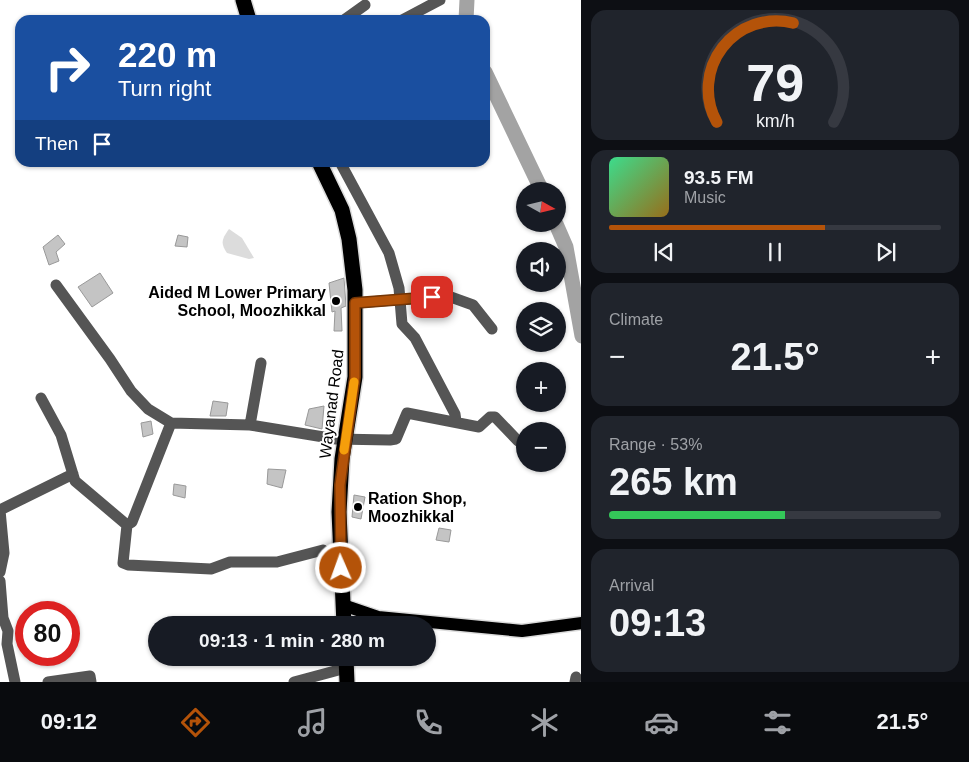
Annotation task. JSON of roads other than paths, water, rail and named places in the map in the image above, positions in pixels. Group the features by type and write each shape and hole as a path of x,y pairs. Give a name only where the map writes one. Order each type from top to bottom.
{"highway":[{"path":"243,0 248,15"},
{"name":"Wayanad Road","path":"321,167 342,210 349,239 355,303 355,377 342,459 339,512 344,616"}],"main road":[{"path":"343,605 378,616 522,630 581,623"}],"street":[{"path":"412,15 440,0"},
{"path":"351,15 365,5"},
{"path":"343,167 389,253 400,300 402,324 415,338 455,414 456,421"},
{"path":"56,285 110,358 131,391 148,409 171,423 250,425 336,438 396,439 407,412 479,427 490,417 495,417 516,440"},
{"path":"355,303 448,296 473,306 492,329"},
{"path":"250,425 261,363"},
{"path":"41,398 61,434 75,481 127,525"},
{"path":"127,525 132,522 171,423"},
{"path":"0,572 4,553 0,510 73,474"},
{"path":"127,525 123,563 128,565 211,569 230,562 277,562 323,550"},
{"path":"0,580 3,618 8,631 7,644 15,682"},
{"path":"294,682 346,669"},
{"path":"48,682 90,676 91,682"}],"waterway":[{"path":"466,15 467,0"},
{"path":"490,82 538,182"},
{"path":"559,232 566,247 581,330"}],"place":[{"name":"Aided M Lower Primary School, Moozhikkal","path":"336,301"},
{"name":"Ration Shop, Moozhikkal","path":"358,507"}]}
